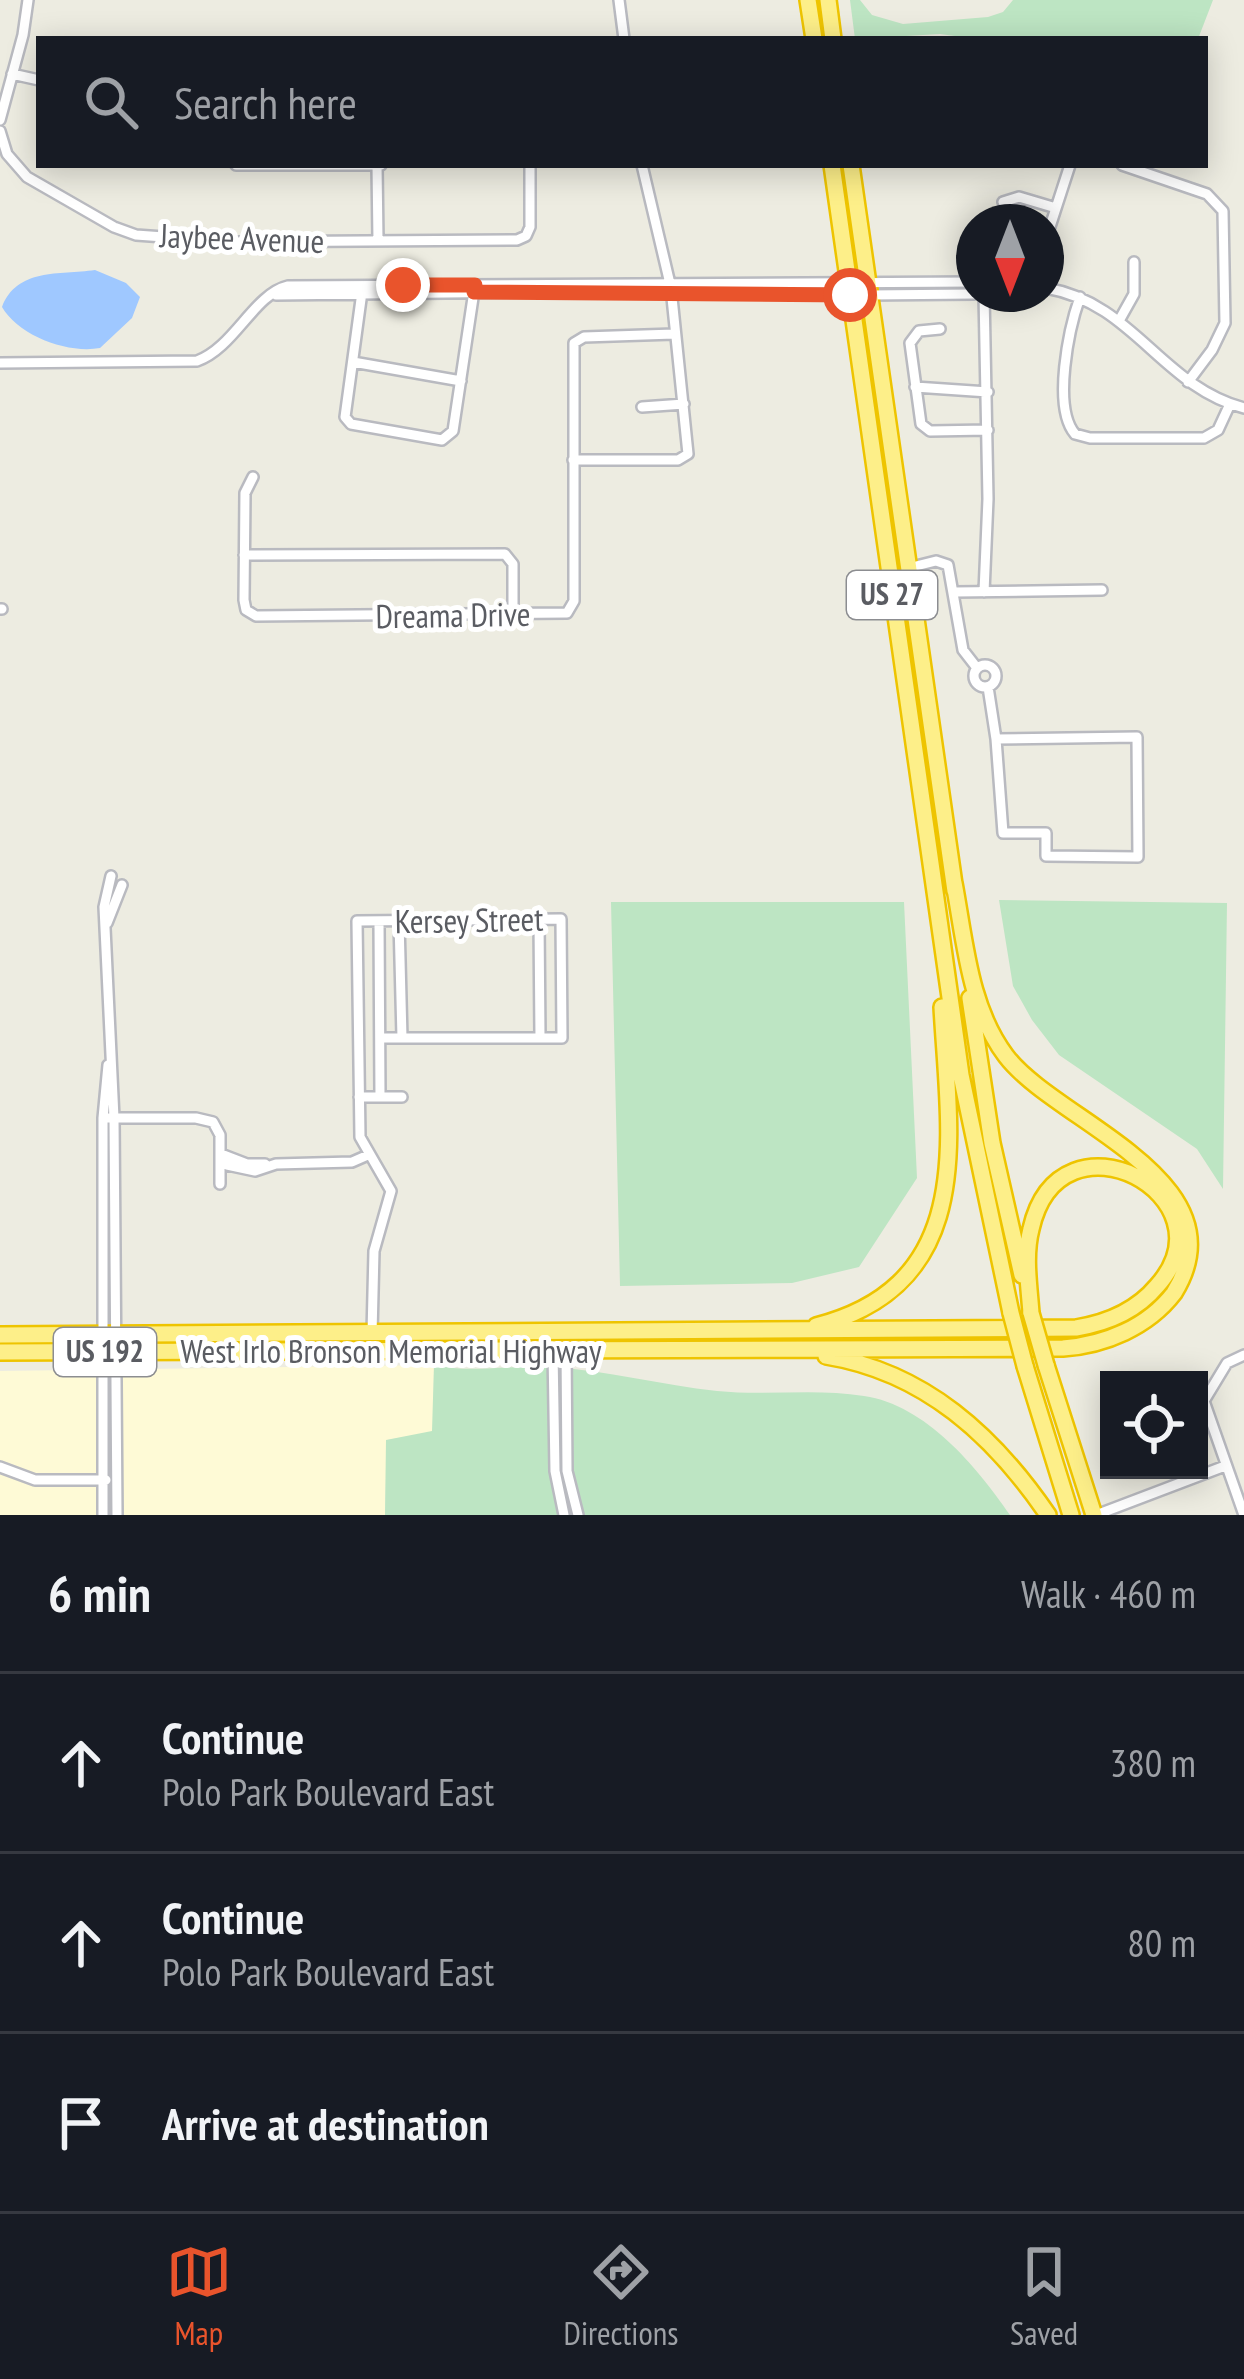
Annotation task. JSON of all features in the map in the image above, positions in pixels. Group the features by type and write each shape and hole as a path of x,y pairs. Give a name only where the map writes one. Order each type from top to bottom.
{"highway":[{"path":"808,0 814,36"},
{"path":"828,0 833,36"},
{"name":"US 27","path":"832,168 973,1145 1024,1366 1072,1515"},
{"name":"US 27","path":"851,168 992,1142 1031,1312 1095,1515"},
{"path":"782,1349 1091,1344 1148,1318 1173,1294 1188,1268 1191,1220 1172,1182 1029,1079 997,1042 975,993 953,883"},
{"path":"753,1332 815,1326 864,1307 909,1269 938,1223 950,1159 937,908"},
{"path":"753,1332 1063,1329 1105,1321 1147,1297 1172,1263 1174,1223 1153,1186 1126,1170 1102,1166 1070,1174 1052,1188 1039,1206 1028,1240 1031,1312"},
{"name":"West Irlo Bronson Memorial Highway","path":"0,1335 340,1351 514,1351 522,1342 560,1344 604,1333 753,1332"},
{"path":"340,1351 372,1334"},
{"name":"West Irlo Bronson Memorial Highway","path":"0,1352 109,1343 372,1334 782,1349"},
{"path":"782,1349 855,1361 926,1391 986,1438 1048,1515"},
{"path":"1047,1444 1076,1501 1095,1515"}],"street":[{"path":"0,120 28,0"},
{"path":"619,0 624,36"},
{"path":"12,74 36,79"},
{"name":"Jaybee Avenue","path":"0,130 7,154 27,177 114,227 136,235 233,242 517,240 530,227 530,168"},
{"path":"377,242 379,168"},
{"path":"573,460 678,460 688,454 690,446 670,288 643,168"},
{"path":"1057,204 1069,168"},
{"path":"1131,168 1207,194 1223,211 1225,322 1216,344 1188,382"},
{"path":"1003,202 1019,197 1043,204"},
{"path":"1120,320 1134,294 1134,262"},
{"path":"0,363 197,361 216,352 278,288 288,286 869,289 956,284"},
{"path":"930,288 956,292"},
{"path":"362,289 344,409 349,422 438,440 453,431 474,289"},
{"path":"1064,293 1120,320 1188,382 1244,408"},
{"path":"1080,297 1066,340 1066,418 1075,434 1204,438 1219,430 1230,404"},
{"path":"984,592 985,312"},
{"path":"940,329 919,331 911,340 924,429 988,430"},
{"name":"Dreama Drive","path":"254,477 245,493 244,606 256,616 557,614 573,607 574,343 584,337 674,334"},
{"path":"353,362 461,382"},
{"path":"915,387 988,392"},
{"path":"642,407 684,404"},
{"path":"244,555 505,554 513,564 513,614"},
{"path":"908,568 942,561 951,571 963,650 977,668 975,682 988,688"},
{"path":"955,592 1102,590"},
{"path":"977,668 988,665 996,673 988,688"},
{"path":"988,688 1003,833 1046,833 1046,856 1138,857 1138,736 996,739"},
{"path":"103,1515 110,1270 104,907 111,876"},
{"path":"107,923 122,885"},
{"name":"Kersey Street","path":"372,1334 371,1271 391,1191 360,1137 357,921 561,919 562,1038 540,1038"},
{"path":"380,1038 540,1038 539,920"},
{"path":"379,921 380,1097"},
{"path":"399,921 402,1038"},
{"path":"359,1097 402,1096"},
{"path":"109,1118 206,1119 218,1128 220,1184"},
{"path":"221,1154 247,1164 352,1162 368,1155"},
{"path":"109,1343 117,1515"},
{"path":"560,1344 564,1515"},
{"path":"1244,1355 1227,1363 1204,1401 1244,1515"},
{"path":"102,1442 117,1442"},
{"path":"560,1459 578,1515"},
{"path":"1095,1515 1225,1466"},
{"path":"0,1468 35,1480 117,1480"}],"shaded area":[{"path":"434,1365 433,1432 387,1440 385,1515 0,1515 0,1371"}],"green space":[{"path":"850,0 860,0 872,15 903,24 988,17 1003,12 1013,0 1213,0 1199,36 855,36"},
{"path":"999,900 1227,903 1223,1189 1197,1149 1059,1055 1013,986"},
{"path":"611,902 904,902 917,1178 859,1267 792,1283 620,1286"},
{"path":"434,1365 553,1367 717,1391 864,1396 887,1402 929,1425 982,1477 1010,1515 385,1515 386,1440 432,1431"}],"water":[{"path":"95,270 126,283 140,297 132,318 100,348 45,341 20,326 2,307 9,294 29,279"}],"route":[{"path":"403,285 475,285 474,292 850,295"}]}
